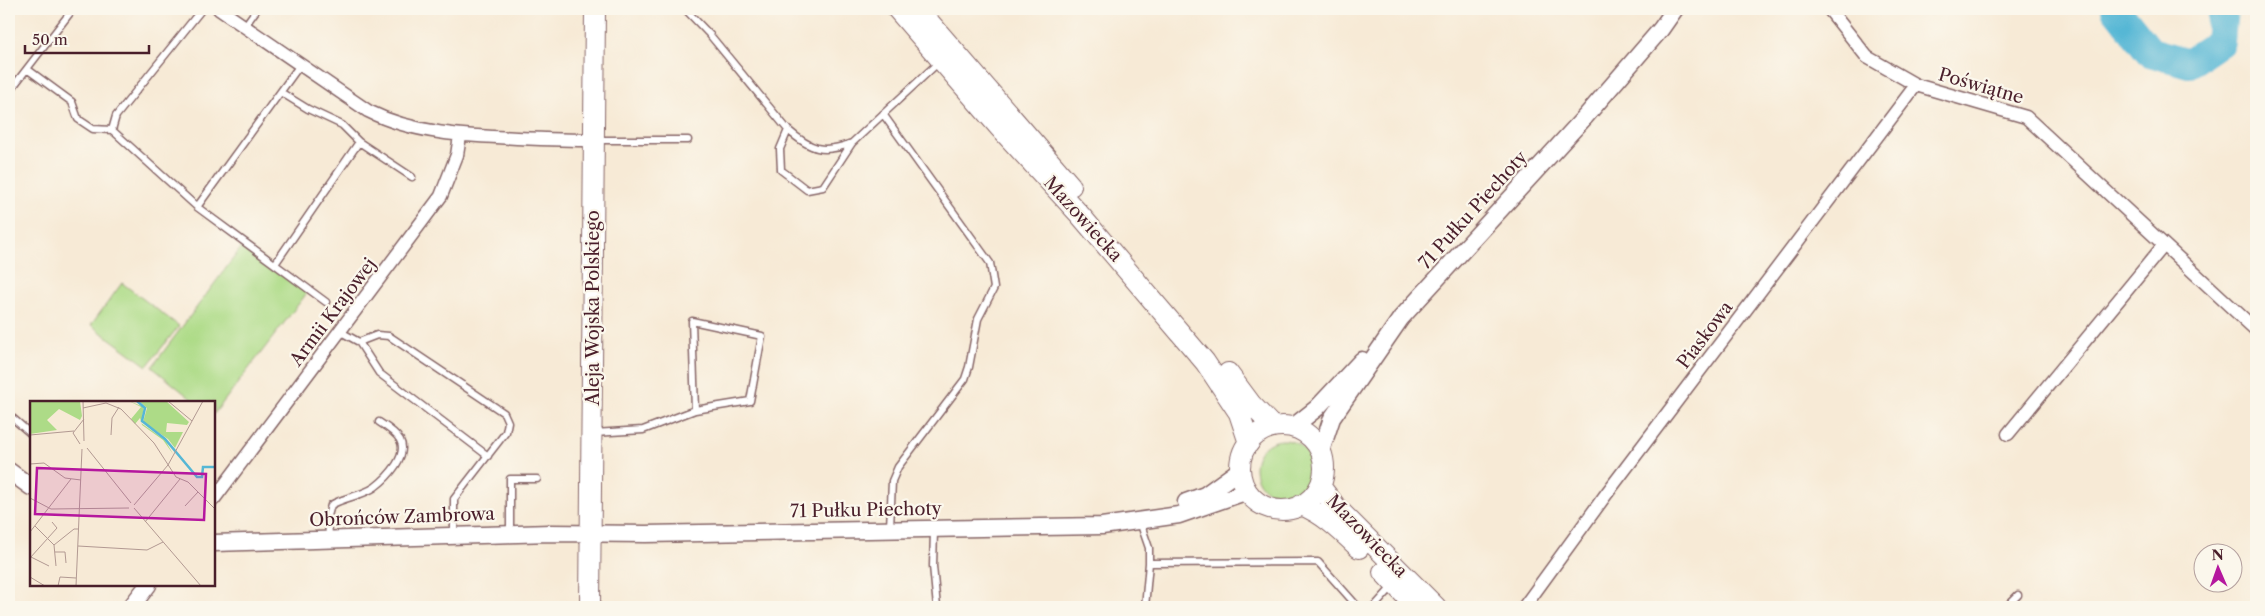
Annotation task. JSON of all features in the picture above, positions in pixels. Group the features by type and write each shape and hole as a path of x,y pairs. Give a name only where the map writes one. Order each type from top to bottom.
{"main road":[{"name":"Aleja Wojska Polskiego","path":"590,607 593,433 595,9"},
{"name":"Mazowiecka","path":"897,9 947,56 1194,329 1251,404 1273,427"},
{"name":"Mazowiecka","path":"918,9 947,56 1205,362 1239,413 1249,443"},
{"path":"1273,427 1293,427 1310,436 1321,451 1324,462 1324,474 1320,486 1309,500 1301,505 1285,509 1268,507 1248,492 1243,481 1241,469 1244,451 1249,443 1264,430 1273,427"},
{"name":"Mazowiecka","path":"1320,486 1399,579 1416,607"},
{"name":"Mazowiecka","path":"1301,505 1315,511 1436,607"}],"street":[{"path":"219,9 368,111 388,121 430,132 460,136 593,140"},
{"name":"71 Pułku Piechoty","path":"1321,451 1332,418 1401,318 1586,117 1676,9"},
{"name":"Poświątne","path":"1830,9 1867,57 1916,85 2026,118 2256,330"},
{"name":"Piaskowa","path":"1524,607 1607,493 1916,85"},
{"name":"Armii Krajowej","path":"215,494 341,332 441,196 457,155 460,136"},
{"path":"2008,434 2164,245"},
{"path":"1293,427 1318,408 1401,318"},
{"name":"71 Pułku Piechoty","path":"1140,521 1205,495 1241,469"},
{"path":"9,470 30,486"},
{"name":"71 Pułku Piechoty","path":"592,533 934,530 1102,526 1179,515 1248,492"},
{"name":"Obrońców Zambrowa","path":"215,543 592,533"},
{"path":"131,607 147,586"}],"lane":[{"path":"9,92 72,9"},
{"path":"112,130 116,116 202,9"},
{"path":"244,26 257,9"},
{"path":"685,9 710,34 788,130 801,142 821,150 833,150 852,143"},
{"path":"788,130 780,148 781,170 808,190 823,187 852,143 947,56"},
{"path":"197,207 282,93 300,65"},
{"path":"27,69 72,102 78,119 93,129 112,130 197,207 326,302"},
{"path":"282,93 308,109 342,125 359,142 412,177"},
{"path":"883,114 990,263 994,288 978,319 969,367 964,379 898,467 892,481 890,529"},
{"path":"593,140 688,140"},
{"path":"275,264 359,142"},
{"path":"593,433 643,430 695,410 750,401 762,336 692,321 695,410"},
{"path":"341,332 359,342 379,373 488,456"},
{"path":"359,342 377,335 389,336 504,413 508,422 506,432 454,498 454,536"},
{"path":"9,415 30,433"},
{"path":"329,540 328,516 331,505 342,498 373,488 390,474 402,454 402,444 393,431 379,422"},
{"path":"510,534 510,480 537,478"},
{"path":"1140,521 1149,548 1150,563 1145,607"},
{"path":"934,530 933,566 937,607"},
{"path":"1150,563 1318,562 1358,607"},
{"path":"1374,607 1399,579"},
{"path":"2006,607 2018,595"}],"green space":[{"path":"244,244 307,293 215,413 215,401 194,401 152,367"},
{"path":"122,283 179,326 147,366 91,325"},
{"path":"1283,440 1294,442 1303,448 1309,457 1311,468 1309,479 1303,488 1294,494 1283,496 1272,494 1263,488 1257,479 1255,468 1257,457 1263,448 1272,442"}],"waterway":[{"path":"2116,9 2150,52 2189,63 2220,42 2223,9"}]}
